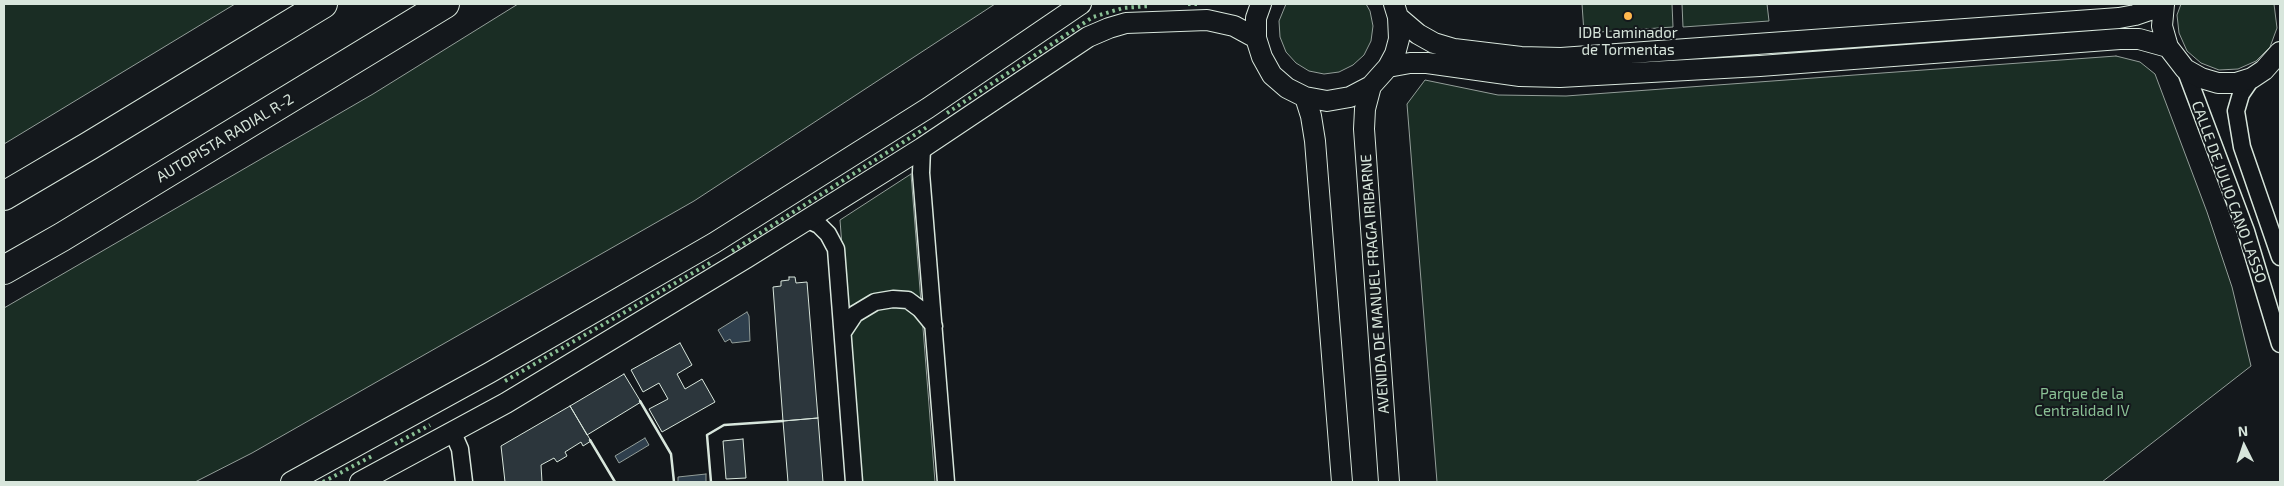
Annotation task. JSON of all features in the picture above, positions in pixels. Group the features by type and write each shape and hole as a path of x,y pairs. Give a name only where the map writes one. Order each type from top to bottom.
{"highway":[{"path":"4,196 323,4"},
{"name":"AUTOPISTA RADIAL R-2","path":"4,270 62,237 445,4"}],"street":[{"path":"290,482 473,381 714,243 928,108 1081,4"},
{"path":"1261,4 1256,18 1256,38 1262,57 1272,75 1287,88 1305,97 1327,101 1350,97 1371,86 1388,67 1395,54 1398,39 1396,10"},
{"path":"1396,10 1418,34 1434,43 1454,49 1521,57 1560,58 2119,18 2135,15 2164,4 2162,26 2168,47 2186,69 2200,78 2218,83 2236,83 2252,78 2264,70 2280,52"},
{"path":"360,482 506,403 808,220 922,148 1088,38 1108,28 1146,21 1207,20 1234,26 1256,38"},
{"path":"1388,67 1410,63 1427,63 1520,76 1560,77 1769,65 2120,39 2139,39 2168,47"},
{"name":"CALLE DE JULIO CANO LASSO","path":"2186,69 2246,231 2280,344"},
{"name":"CALLE DE JULIO CANO LASSO","path":"2252,78 2241,94 2236,111 2242,147 2280,257"},
{"name":"AVENIDA DE MANUEL FRAGA IRIBARNE","path":"1371,86 1365,109 1364,129 1389,482"},
{"path":"1305,97 1312,116 1315,140 1342,482"},
{"path":"922,148 921,173 946,482"},
{"path":"808,220 819,225 828,234 836,249 854,482"},
{"path":"843,332 855,314 875,302 892,299 908,300 920,309 934,326"},
{"path":"453,433 460,449 464,482"}],"green space":[{"path":"4,4 235,4 4,144"},
{"path":"518,4 995,4 694,201 252,453 195,482 4,482 4,308 373,94"},
{"path":"1286,4 1366,4 1370,11 1373,26 1371,41 1364,55 1353,65 1339,72 1324,74 1309,71 1296,63 1286,52 1280,37 1279,21"},
{"name":"IDB Laminador de Tormentas","path":"1582,4 1672,4 1673,27 1584,33"},
{"name":"IDB Laminador de Tormentas","path":"1682,4 1767,4 1769,21 1683,27"},
{"path":"2181,4 2274,4 2277,28 2270,47 2256,61 2238,69 2219,70 2201,63 2187,51 2179,33 2177,15"},
{"name":"Parque de la Centralidad IV","path":"2116,56 2140,62 2155,74 2207,212 2232,287 2251,366 2102,482 1437,482 1407,104 1425,80 1498,95 1566,96"},
{"path":"911,174 935,482 860,482 840,220"}],"water":[{"path":"747,312 749,316 750,341 732,343 730,339 725,342 718,330"},
{"path":"645,438 649,445 619,463 615,456"},
{"path":"706,474 706,482 678,482 678,477"}],"building":[{"path":"789,277 795,277 796,283 807,282 818,418 783,421 773,287 781,286 781,281 789,280"},
{"path":"680,343 692,365 677,374 685,389 702,379 715,402 662,432 649,409 668,399 659,383 643,392 631,370"},
{"path":"624,374 641,402 587,435 570,406"},
{"path":"570,406 591,441 583,446 581,442 565,452 567,456 557,462 554,458 541,465 542,482 505,482 501,446"},
{"path":"818,418 823,482 788,482 783,421"},
{"path":"743,439 746,478 726,479 723,441"}],"hedge":[{"path":"1188,4 1200,4"},
{"path":"947,113 1093,17 1123,8 1149,6"},
{"path":"732,251 927,127"},
{"path":"505,381 710,263"},
{"path":"395,444 430,425"},
{"path":"323,482 372,456"}],"wall":[{"path":"640,401 671,454 674,482"},
{"path":"711,482 707,435 724,425 783,421"},
{"path":"590,440 615,482"}],"place":[{"name":"IDB Laminador de Tormentas","path":"1628,16"}]}
